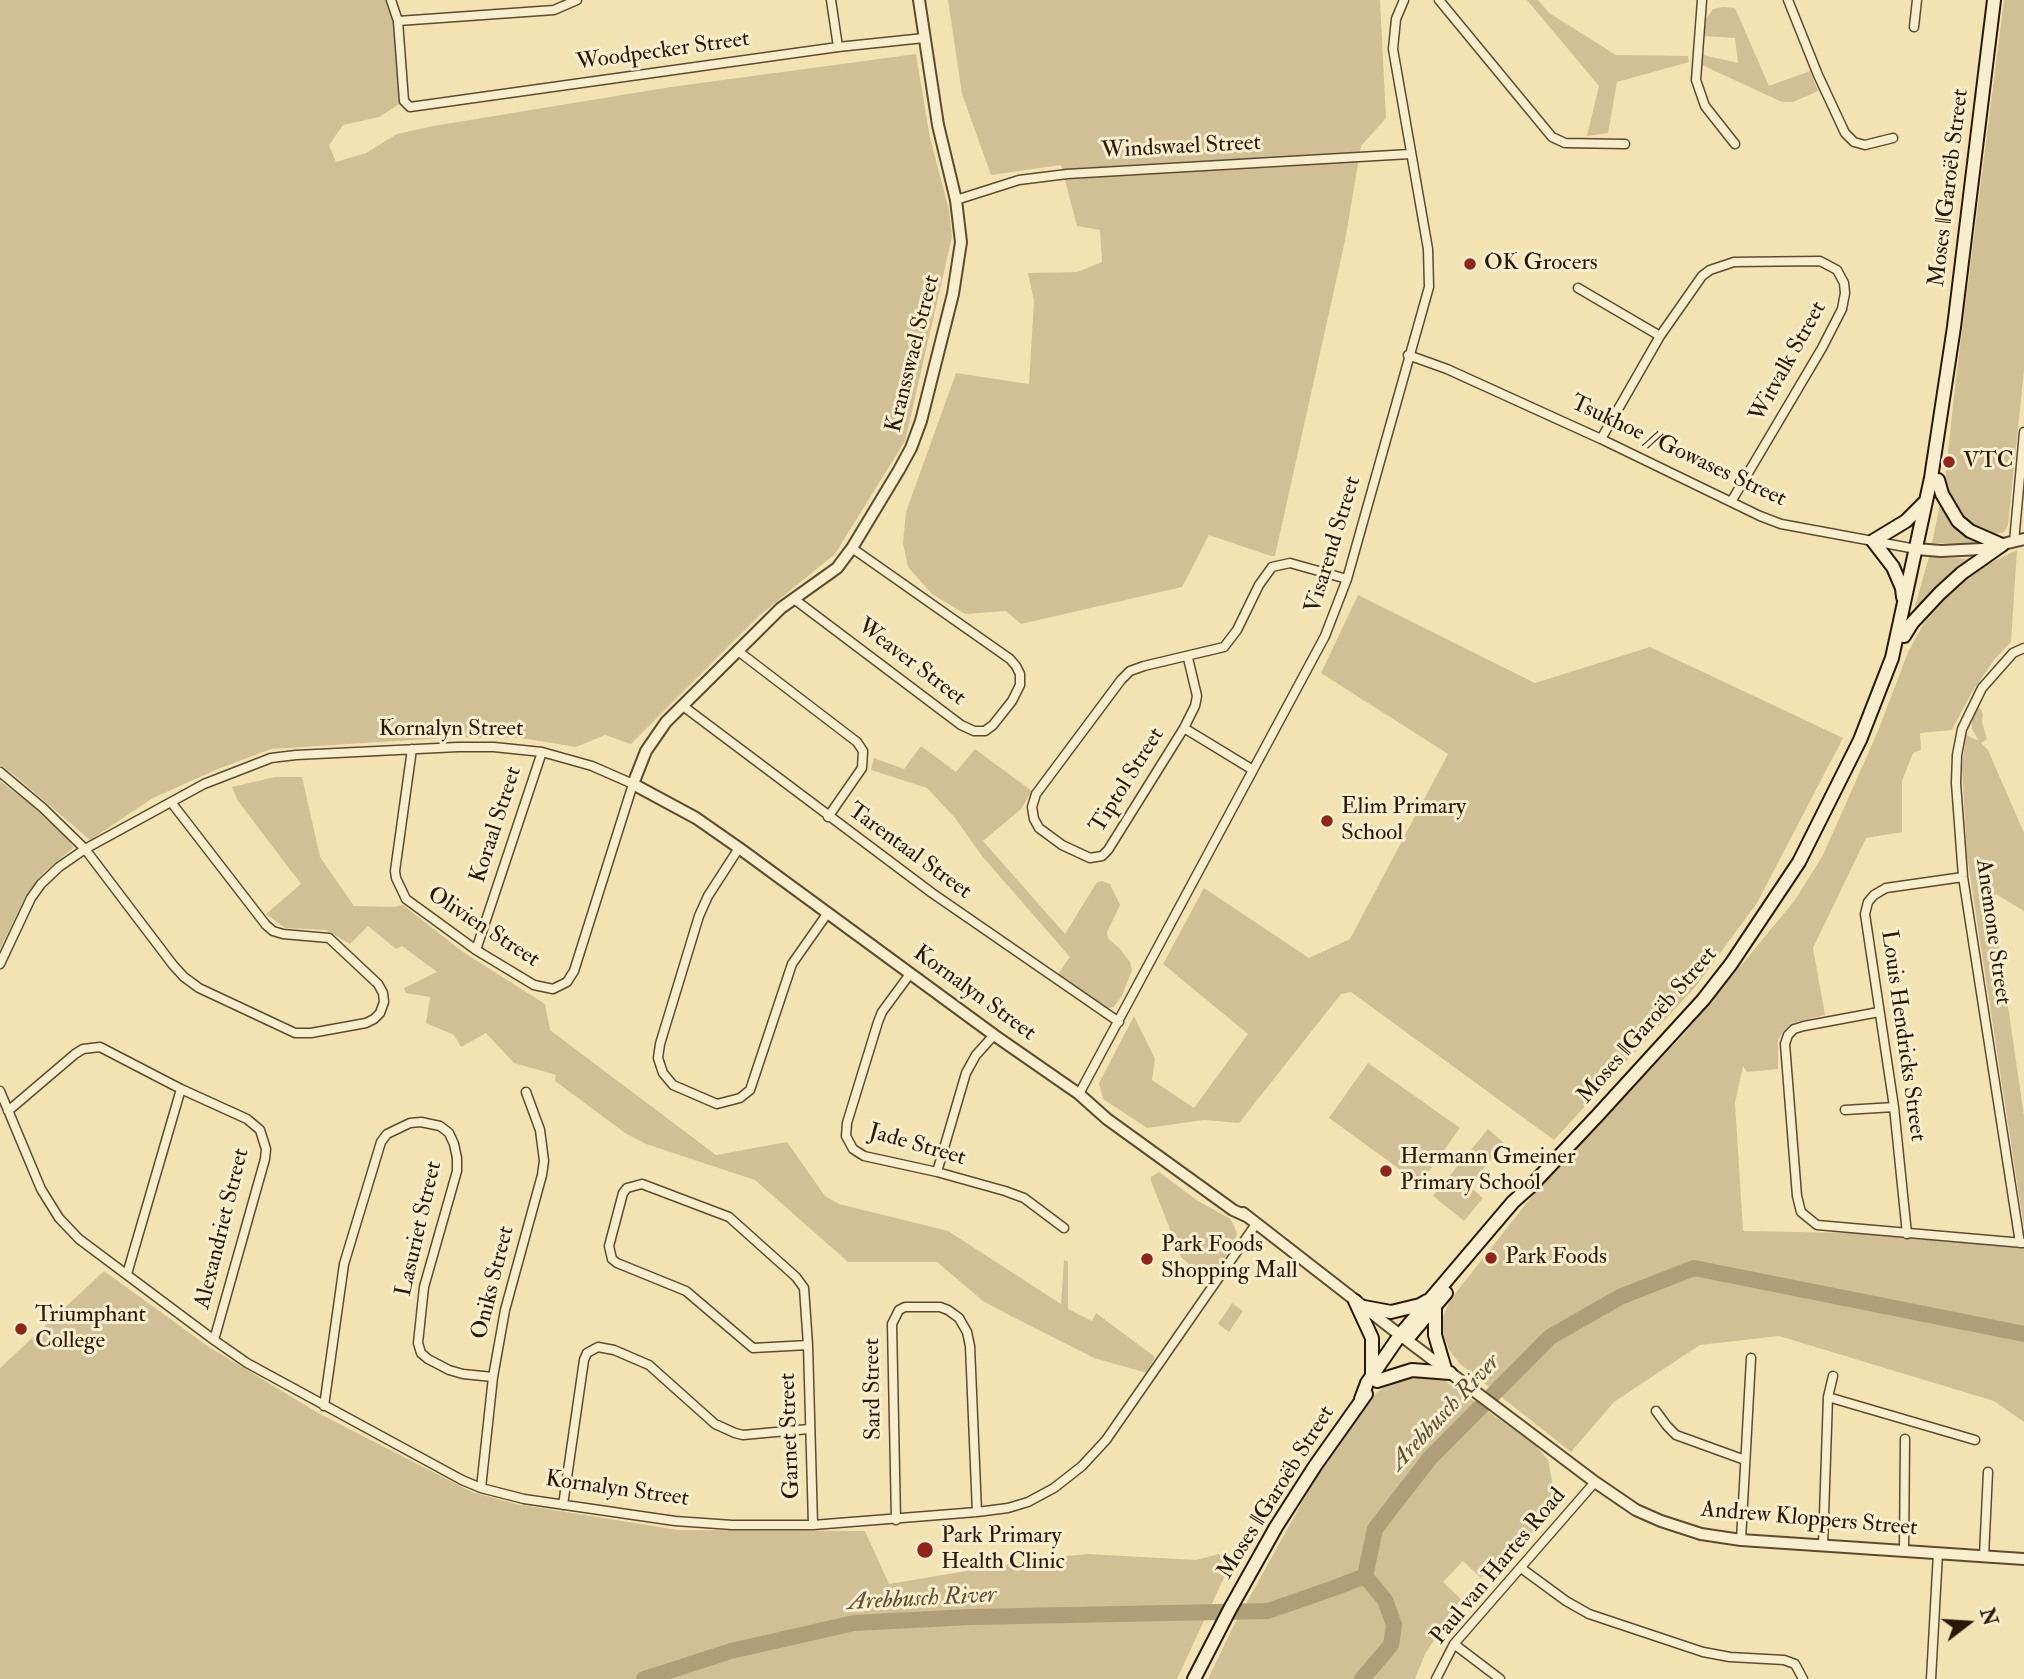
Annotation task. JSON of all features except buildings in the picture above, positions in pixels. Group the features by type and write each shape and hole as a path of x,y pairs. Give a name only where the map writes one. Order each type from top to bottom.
{"main road":[{"name":"Moses ǁGaroëb Street","path":"1892,658 1904,604 1921,549 1941,400 1947,382 1994,0"},
{"name":"Moses ǁGaroëb Street","path":"1194,1679 1276,1527 1404,1338 1513,1202 1531,1186 1703,1000 1780,893 1820,823 1860,740 1892,658 1904,636 1938,480 1949,401 1947,382"},
{"path":"1938,480 1942,494 1958,521 1970,531 2013,542"},
{"path":"1904,604 1898,576 1873,541 1906,521 1921,509 1926,500"},
{"path":"1904,636 1912,623 1962,573 2013,542"},
{"path":"1434,1303 1435,1335 1448,1371 1412,1370 1375,1378 1372,1338 1359,1304 1382,1311 1434,1303"}],"street":[{"path":"391,0 398,21 554,10 577,0"},
{"path":"831,0 838,47"},
{"name":"Kransswael Street","path":"633,784 646,751 666,722 794,599 837,568 899,470 922,421 953,294 961,242 956,200 938,125 919,0"},
{"name":"Visarend Street","path":"1079,1094 1325,636 1347,579 1429,287 1430,268 1393,49 1396,19 1404,0"},
{"path":"1439,0 1552,137 1565,143 1625,144"},
{"path":"1702,0 1695,67 1697,87 1705,106 1735,144"},
{"path":"1788,0 1845,133 1854,142 1865,145 1894,138"},
{"path":"1914,27 1917,0"},
{"name":"Woodpecker Street","path":"398,21 404,101 407,106 413,107 838,47 924,38"},
{"name":"Windswael Street","path":"956,200 1020,180 1067,174 1410,154"},
{"name":"Witvalk Street","path":"1601,439 1660,336 1702,276 1710,270 1734,262 1820,261 1837,270 1844,283 1846,293 1842,310 1731,502"},
{"path":"1578,288 1660,336"},
{"name":"Tsukhoe //Gowases Street","path":"1408,355 1447,369 1781,524 1921,549 1969,550 2013,542"},
{"path":"2013,542 2024,432"},
{"name":"Weaver Street","path":"794,599 961,725 974,731 985,732 993,725 1012,701 1020,685 1020,674 1016,666 1010,659 852,548"},
{"name":"Tiptol Street","path":"1188,657 1197,696 1184,728 1108,850 1102,856 1090,858 1077,854 1039,828 1034,820 1032,807 1036,794 1130,671 1188,657 1216,651 1231,641 1259,585 1272,567 1290,564 1347,579"},
{"name":"Anemone Street","path":"2022,1243 1964,877 1956,755 1962,729 1982,688 2013,653 2024,648"},
{"path":"738,651 857,742 863,751 862,768 828,817"},
{"name":"Tarentaal Street","path":"683,706 932,893 1119,1022"},
{"path":"1184,728 1253,769"},
{"name":"Kornalyn Street","path":"0,964 21,916 41,884 59,867 85,849 204,784 271,758 494,747 542,752 592,766 633,784 696,818 1079,1094 1117,1126 1233,1210 1246,1216 1404,1338"},
{"name":"Olivien Street","path":"412,749 396,878 410,904 476,950 544,989 553,989 567,982 574,971 633,784"},
{"name":"Koraal Street","path":"476,950 542,752"},
{"path":"0,772 43,808 85,849 173,965 199,988 295,1034 374,1020 384,1002 378,984 329,937 283,934 266,925 171,802"},
{"path":"739,848 708,896 699,916 660,1044 658,1058 663,1073 673,1085 717,1104 740,1098 750,1090 792,964 827,914"},
{"name":"Louis Hendricks Street","path":"1907,1234 1894,1107 1865,914 1868,902 1886,888 1964,877"},
{"name":"Jade Street","path":"910,974 882,1012 878,1022 847,1123 846,1136 853,1149 864,1156 937,1172 1024,1198 1064,1228"},
{"path":"1879,1012 1804,1026 1788,1035 1785,1044 1797,1196 1801,1212 1816,1225 2022,1243"},
{"path":"937,1172 966,1073 976,1055 994,1035"},
{"name":"Alexandriet Street","path":"8,1111 75,1054 91,1047 110,1051 181,1089 254,1123 260,1130 266,1149 265,1159 214,1340"},
{"path":"127,1274 181,1089"},
{"name":"Kornalyn Street","path":"0,1091 53,1211 79,1238 247,1363 481,1488 524,1499 675,1521 732,1525 813,1525 977,1512 1028,1503 1068,1477 1094,1453 1119,1422 1256,1224"},
{"name":"Oniks Street","path":"481,1488 493,1377 505,1310 543,1168 540,1130 526,1092"},
{"path":"1845,1110 1894,1107"},
{"name":"Lasuriet Street","path":"324,1406 344,1264 381,1142 387,1134 421,1122 440,1126 449,1133 457,1158 457,1171 424,1287 418,1343 421,1353 449,1370 493,1377"},
{"name":"Garnet Street","path":"808,1345 753,1348 686,1291 611,1259 609,1247 627,1188 642,1184 721,1213 738,1224 796,1277 804,1288 808,1345 813,1525"},
{"name":"Sard Street","path":"896,1520 892,1324 899,1310 905,1307 940,1307 948,1310 958,1318 967,1332 970,1346 977,1512"},
{"path":"1404,1338 1448,1371"},
{"path":"564,1505 584,1360 587,1353 598,1347 614,1350 649,1365 715,1424 735,1433 743,1435 809,1429"},
{"path":"1741,1540 1751,1358"},
{"name":"Andrew Kloppers Street","path":"1448,1371 1629,1506 1661,1521 1701,1534 1741,1540 2024,1559"},
{"path":"1823,1545 1828,1397 1833,1376"},
{"path":"1828,1397 1975,1440"},
{"path":"1656,1411 1676,1435 1745,1460"},
{"path":"1904,1551 1905,1439"},
{"path":"1983,1556 1988,1472"},
{"name":"Paul van Hartes Road","path":"1436,1679 1454,1644 1595,1482"},
{"path":"1931,1679 1938,1553"},
{"path":"1521,1568 1566,1601 1589,1614 1703,1652 1730,1657 1784,1660 1795,1664 1803,1679"},
{"path":"1454,1644 1500,1679"}],"shaded area":[{"path":"0,0 391,0 398,21 404,101 379,117 343,125 329,145 336,162 366,153 397,134 433,126 671,87 916,54 930,138 949,210 952,237 905,441 835,554 760,615 631,744 605,735 576,747 521,738 458,737 271,749 153,798 90,840 0,765"},
{"path":"948,0 1380,0 1386,118 1361,146 1345,241 1275,556 1209,535 1182,587 1021,624 1006,611 965,614 932,594 908,567 903,543 906,512 956,373 1029,384 1034,301 1028,273 1077,272 1102,262 1100,230 1077,226 1061,165 991,175 962,94"},
{"path":"1527,0 1538,0 1549,13 1616,55 1688,56 1689,62 1617,82 1608,133 1587,136 1599,86"},
{"path":"2004,0 2024,0 2024,370 2008,525 2004,532 1992,535 1965,523 1947,493 1945,480"},
{"path":"1735,8 1769,86 1810,71 1818,91 1793,102 1782,102 1702,65 1703,55 1738,63 1735,38 1704,36 1706,19 1713,9"},
{"path":"1940,504 1960,530 1987,543 1932,543"},
{"path":"2017,550 2011,642 1994,660 1972,692 1952,730 1920,733 1921,750 1913,753 1902,781 1902,832 1866,838 1813,948 1825,1015 1792,1023 1784,1030 1778,1040 1778,1069 1747,1072 1743,1066 1735,1103 1743,1231 1907,1234 2024,1243 2024,1422 1994,1401 1779,1336 1700,1345 1614,1402 1571,1452 1460,1364 1449,1350 1442,1331 1442,1319 1450,1300 1537,1190 1685,1033 1795,900 1823,855 1878,731 1908,652 1924,623 1963,579"},
{"path":"1929,557 1976,559 1911,620"},
{"path":"1358,595 1535,683 1650,647 1843,738 1757,903 1696,986 1554,1140 1351,992 1341,994 1239,1123 1204,1120 1147,1128 1103,1099 1099,1083 1134,1016 1155,1059 1152,1080 1194,1108 1248,1034 1163,964 1204,888 1309,958 1350,939 1448,754 1321,673"},
{"path":"1978,708 1983,715 1982,722 1987,739 1981,743 1988,750 2024,833 2024,911 1996,894 1992,897 2024,1116 2024,1228 1967,856 1962,767 1966,735 1979,741 1972,729 1972,716"},
{"path":"921,746 956,772 975,749 1032,791 1021,809 983,841 1065,934 1097,882 1110,884 1120,905 1107,932 1108,938 1130,962 1132,970 1122,996 1114,1007 1108,1008 1100,1004 1058,974 1070,957 927,788 871,770 874,758 904,769"},
{"path":"275,777 302,777 320,857 354,906 403,905 463,952 545,1004 550,1030 716,1155 787,1142 825,1196 839,1204 948,1231 1061,1304 1064,1260 1068,1261 1068,1309 1092,1321 1096,1313 1155,1357 1147,1373 1094,1358 1011,1316 983,1301 937,1262 848,1262 755,1180 646,1144 625,1133 555,1081 556,1075 514,1063 486,1033 461,1047 454,1035 426,1023 430,997 406,993 404,988 437,972 402,946 396,949 368,926 350,944 326,930 285,928 266,914 301,884 238,801 232,787"},
{"path":"0,781 29,803 73,848 44,872 27,893 0,949"},
{"path":"1368,1063 1460,1128 1420,1184 1329,1118"},
{"path":"1488,1129 1504,1143 1469,1186 1483,1198 1464,1221 1433,1196"},
{"path":"1159,1172 1233,1223 1237,1234 1216,1275 1204,1278 1181,1257 1151,1181 1151,1177"},
{"path":"104,1271 209,1347 320,1414 472,1492 516,1504 678,1530 865,1531 889,1584 1038,1559 1088,1554 1196,1560 1219,1554 1227,1571 1177,1679 0,1679 0,1368"},
{"path":"1232,1303 1243,1311 1229,1332 1218,1324"},
{"path":"1427,1377 1444,1380 1535,1445 1548,1460 1554,1492 1553,1508 1513,1556 1495,1562 1481,1578 1463,1561 1443,1582 1461,1599 1425,1654 1415,1679 1208,1679 1232,1629 1320,1470 1365,1405 1377,1392 1390,1384"}],"waterway":[{"name":"Arebbusch River","path":"644,1679 731,1651 854,1623 970,1617 1268,1611 1365,1576 1375,1529 1430,1458 1550,1337 1620,1297 1694,1268 2024,1334"},
{"path":"1362,1679 1391,1645 1394,1625 1385,1600 1365,1576"}],"place":[{"name":"OK Grocers","path":"1470,264"},
{"name":"VTC","path":"1949,462"},
{"name":"Elim Primary School","path":"1327,821"},
{"name":"Hermann Gmeiner Primary School","path":"1386,1171"},
{"name":"Park Foods","path":"1491,1258"},
{"name":"Park Foods Shopping Mall","path":"1147,1259"},
{"name":"Triumphant College","path":"21,1329"},
{"name":"Park Primary Health Clinic","path":"925,1550"}]}
